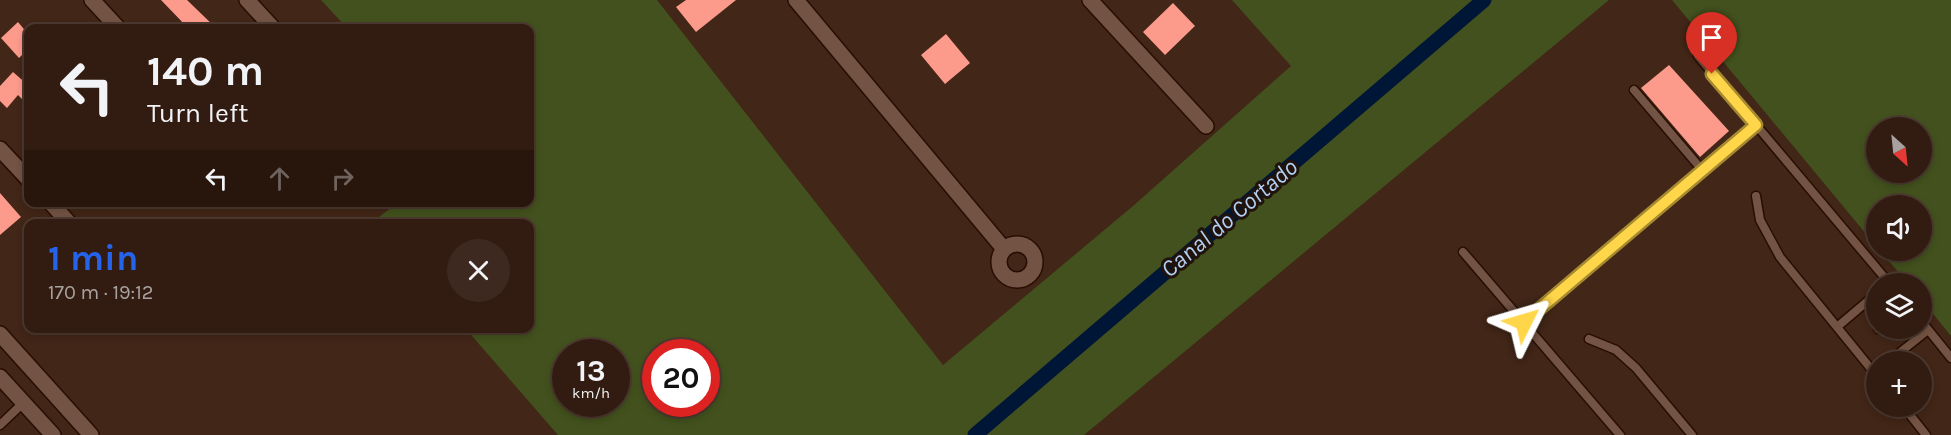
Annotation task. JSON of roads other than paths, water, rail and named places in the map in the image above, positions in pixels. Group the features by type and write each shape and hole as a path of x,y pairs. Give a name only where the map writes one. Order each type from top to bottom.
{"street":[{"path":"92,0 114,24"},
{"path":"247,0 269,24"},
{"path":"796,0 1004,249"},
{"path":"1090,0 1206,126"},
{"path":"0,149 24,175"},
{"path":"55,207 65,219"},
{"path":"0,334 91,435"},
{"path":"0,377 53,435"}],"lane":[{"path":"1698,57 1882,273"},
{"path":"1634,90 1703,171"},
{"path":"1524,322 1756,125"},
{"path":"1756,196 1760,220 1768,238 1866,362"},
{"path":"1463,252 1620,435"},
{"path":"1838,327 1866,303"},
{"path":"1932,335 1951,358"},
{"path":"1589,339 1616,350 1636,368 1692,435"},
{"path":"1902,351 1917,339"},
{"path":"0,425 23,403"},
{"path":"1912,417 1926,435"}],"waterway":[{"name":"Canal do Cortado","path":"975,435 1484,0"}]}
